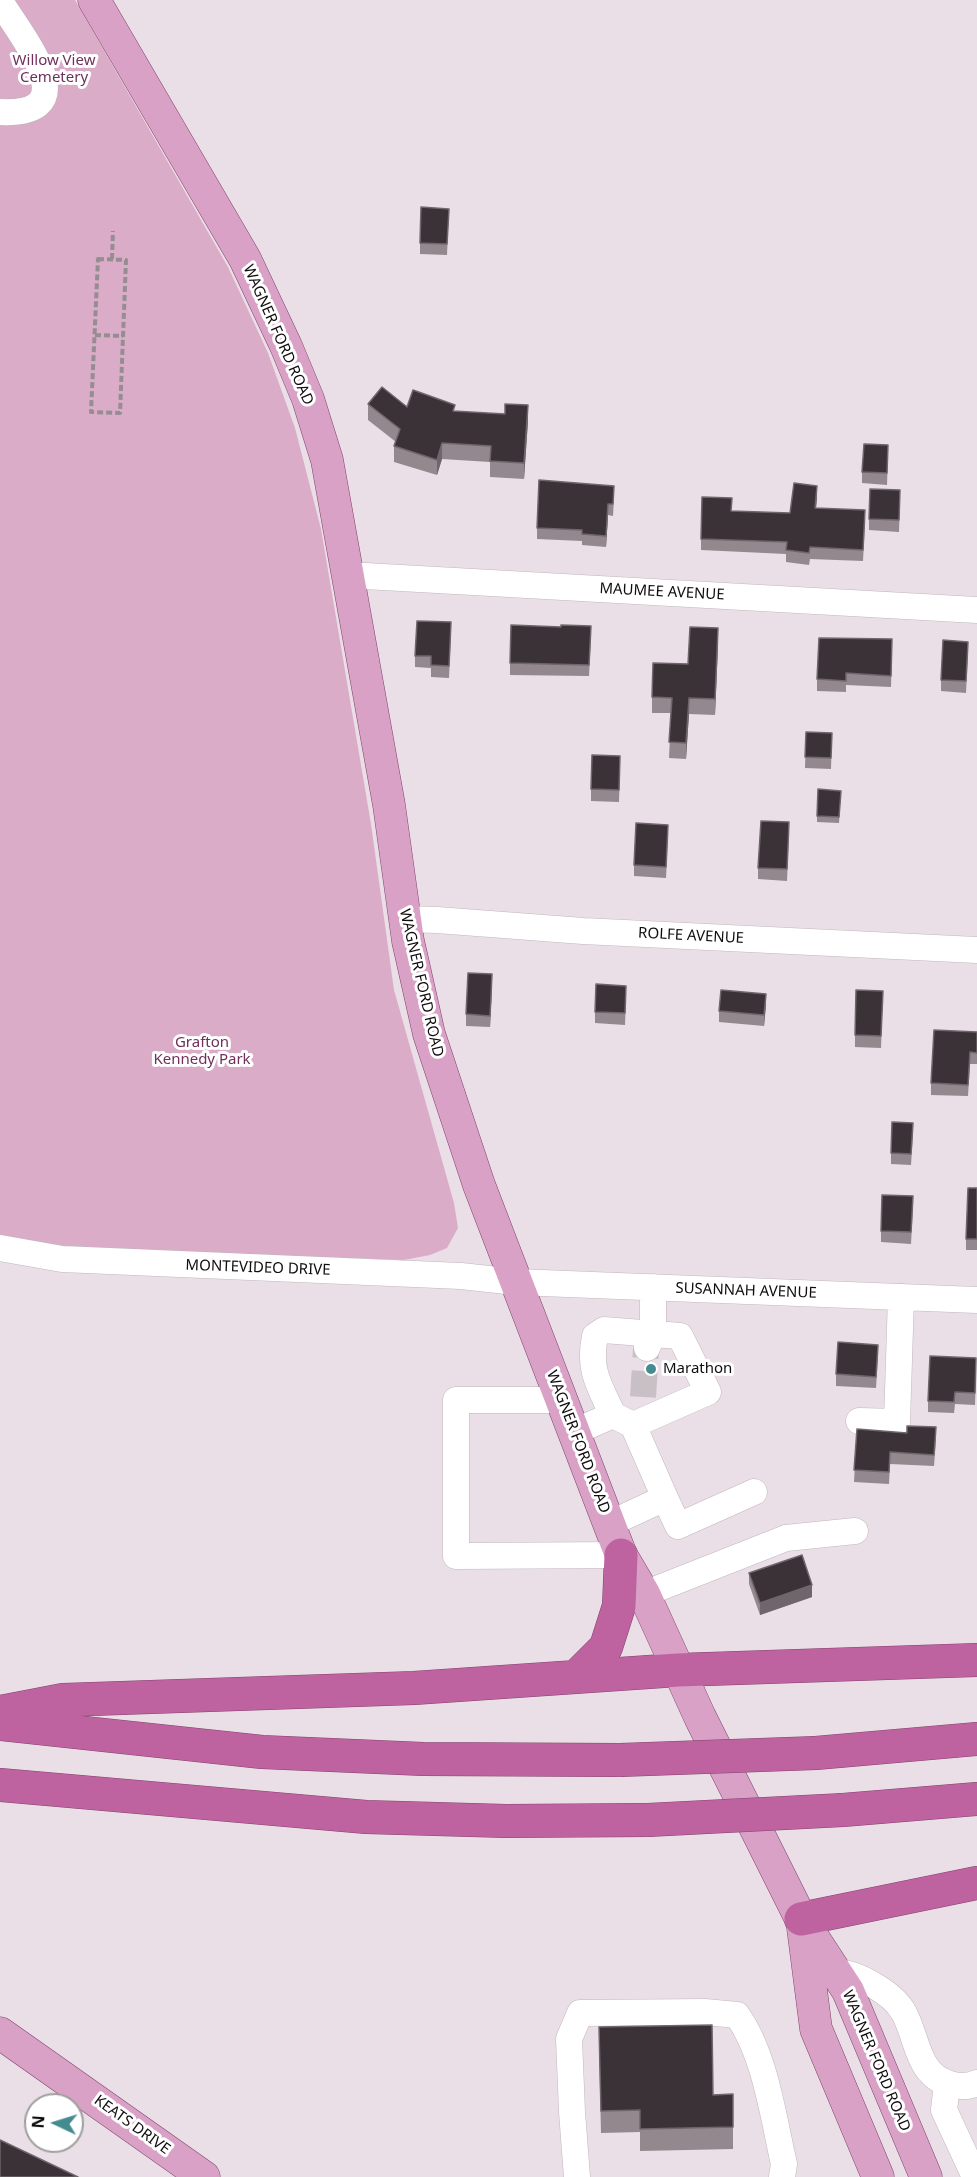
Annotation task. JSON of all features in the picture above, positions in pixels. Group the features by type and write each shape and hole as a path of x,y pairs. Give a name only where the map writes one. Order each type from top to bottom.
{"highway":[{"path":"576,1677 606,1647 620,1606 621,1555"},
{"path":"0,1712 63,1700 414,1688 678,1670 977,1660"},
{"path":"0,1724 262,1752 423,1759 620,1760 816,1753 977,1739"},
{"path":"0,1785 366,1818 506,1821 648,1820 843,1810 977,1799"},
{"path":"801,1919 977,1883"}],"main road":[{"name":"WAGNER FORD ROAD","path":"93,0 245,259 286,345 308,399 327,460 389,805 405,919 429,1034 479,1185 516,1282 621,1555 644,1594 760,1840 801,1919 848,1991 926,2177"},
{"name":"WAGNER FORD ROAD","path":"801,1919 816,2029 878,2177"},
{"path":"863,2028 873,2122 897,2177"},
{"name":"KEATS DRIVE","path":"0,2033 204,2177"}],"street":[{"path":"0,2 38,64 45,82 45,96 39,106 19,113 0,112"},
{"name":"MAUMEE AVENUE","path":"347,575 977,610"},
{"name":"ROLFE AVENUE","path":"405,919 583,931 977,950"},
{"name":"MONTEVIDEO DRIVE","path":"0,1248 62,1259 461,1276 516,1282"},
{"name":"SUSANNAH AVENUE","path":"516,1282 977,1300"},
{"path":"650,1341 653,1287"},
{"path":"859,1421 897,1422 901,1297"},
{"path":"574,1432 623,1420 708,1392 680,1336 650,1341 604,1330 595,1336 592,1369 623,1420 678,1526 754,1491"},
{"path":"623,1420 643,1397"},
{"path":"562,1400 456,1400 456,1556 621,1555"},
{"path":"609,1524 665,1498"},
{"path":"644,1594 786,1538 855,1531"},
{"path":"835,1972 842,1972 867,1982 890,1997 904,2013 922,2061 929,2072 947,2083 959,2086 977,2083"},
{"path":"577,2177 569,2039 580,2013 705,2012 737,2014 747,2028 758,2055 782,2153 784,2164 782,2177"},
{"path":"947,2083 944,2110 975,2177"}],"path":[{"path":"112,259 113,231"},
{"path":"98,259 126,260 120,413 91,412 95,335 98,259"},
{"path":"95,335 123,336"}],"green space":[{"name":"Grafton Kennedy Park","path":"0,0 75,0 228,267 268,353 295,428 321,529 371,824 394,990 454,1203 458,1228 447,1248 430,1255 404,1260 82,1249 0,1237"}],"building":[{"path":"421,207 449,209 447,244 420,243"},
{"path":"382,387 407,407 413,390 455,405 453,411 505,414 505,404 528,405 524,463 490,461 491,446 442,443 437,460 394,446 400,429 368,404"},
{"path":"864,444 888,445 887,473 862,472"},
{"path":"539,480 614,486 613,504 608,504 606,536 582,534 582,530 537,528"},
{"path":"794,483 817,486 815,508 865,510 863,550 810,547 809,553 786,550 787,542 701,539 702,497 732,498 731,511 790,513"},
{"path":"870,489 900,490 899,520 869,519"},
{"path":"417,621 451,622 449,666 431,665 431,656 415,656"},
{"path":"511,625 591,626 589,665 510,663"},
{"path":"690,627 718,628 715,699 689,698 686,743 669,742 672,698 652,697 653,663 688,664"},
{"path":"819,638 892,639 891,676 846,673 846,681 817,679"},
{"path":"943,640 968,642 966,681 941,680"},
{"path":"806,732 832,733 831,758 805,757"},
{"path":"592,755 620,756 619,790 591,789"},
{"path":"818,789 841,791 839,817 817,816"},
{"path":"761,821 789,822 787,869 758,868"},
{"path":"636,823 668,825 666,867 634,865"},
{"path":"468,973 492,974 490,1016 466,1014"},
{"path":"596,984 626,986 625,1013 595,1012"},
{"path":"721,990 766,994 764,1015 719,1011"},
{"path":"856,990 883,991 881,1036 855,1035"},
{"path":"934,1030 977,1032 977,1053 970,1052 968,1085 931,1083"},
{"path":"892,1122 913,1123 911,1154 891,1153"},
{"path":"968,1188 977,1188 977,1239 966,1239"},
{"path":"882,1195 913,1196 911,1232 881,1231"},
{"path":"838,1342 878,1345 876,1377 836,1374"},
{"path":"930,1356 976,1358 975,1393 955,1392 954,1402 928,1401"},
{"path":"907,1426 936,1427 934,1455 890,1452 889,1472 854,1470 857,1429 907,1433"},
{"path":"802,1555 812,1585 760,1603 749,1573"},
{"path":"712,2025 713,2095 733,2094 733,2127 640,2129 640,2110 601,2111 599,2027"},
{"path":"0,2140 78,2177 0,2177"}],"tunnel":[{"path":"643,1397 646,1349"}],"place":[{"name":"Marathon","path":"651,1369"}],"park label":[{"name":"Willow View Cemetery","path":"54,70"}]}
